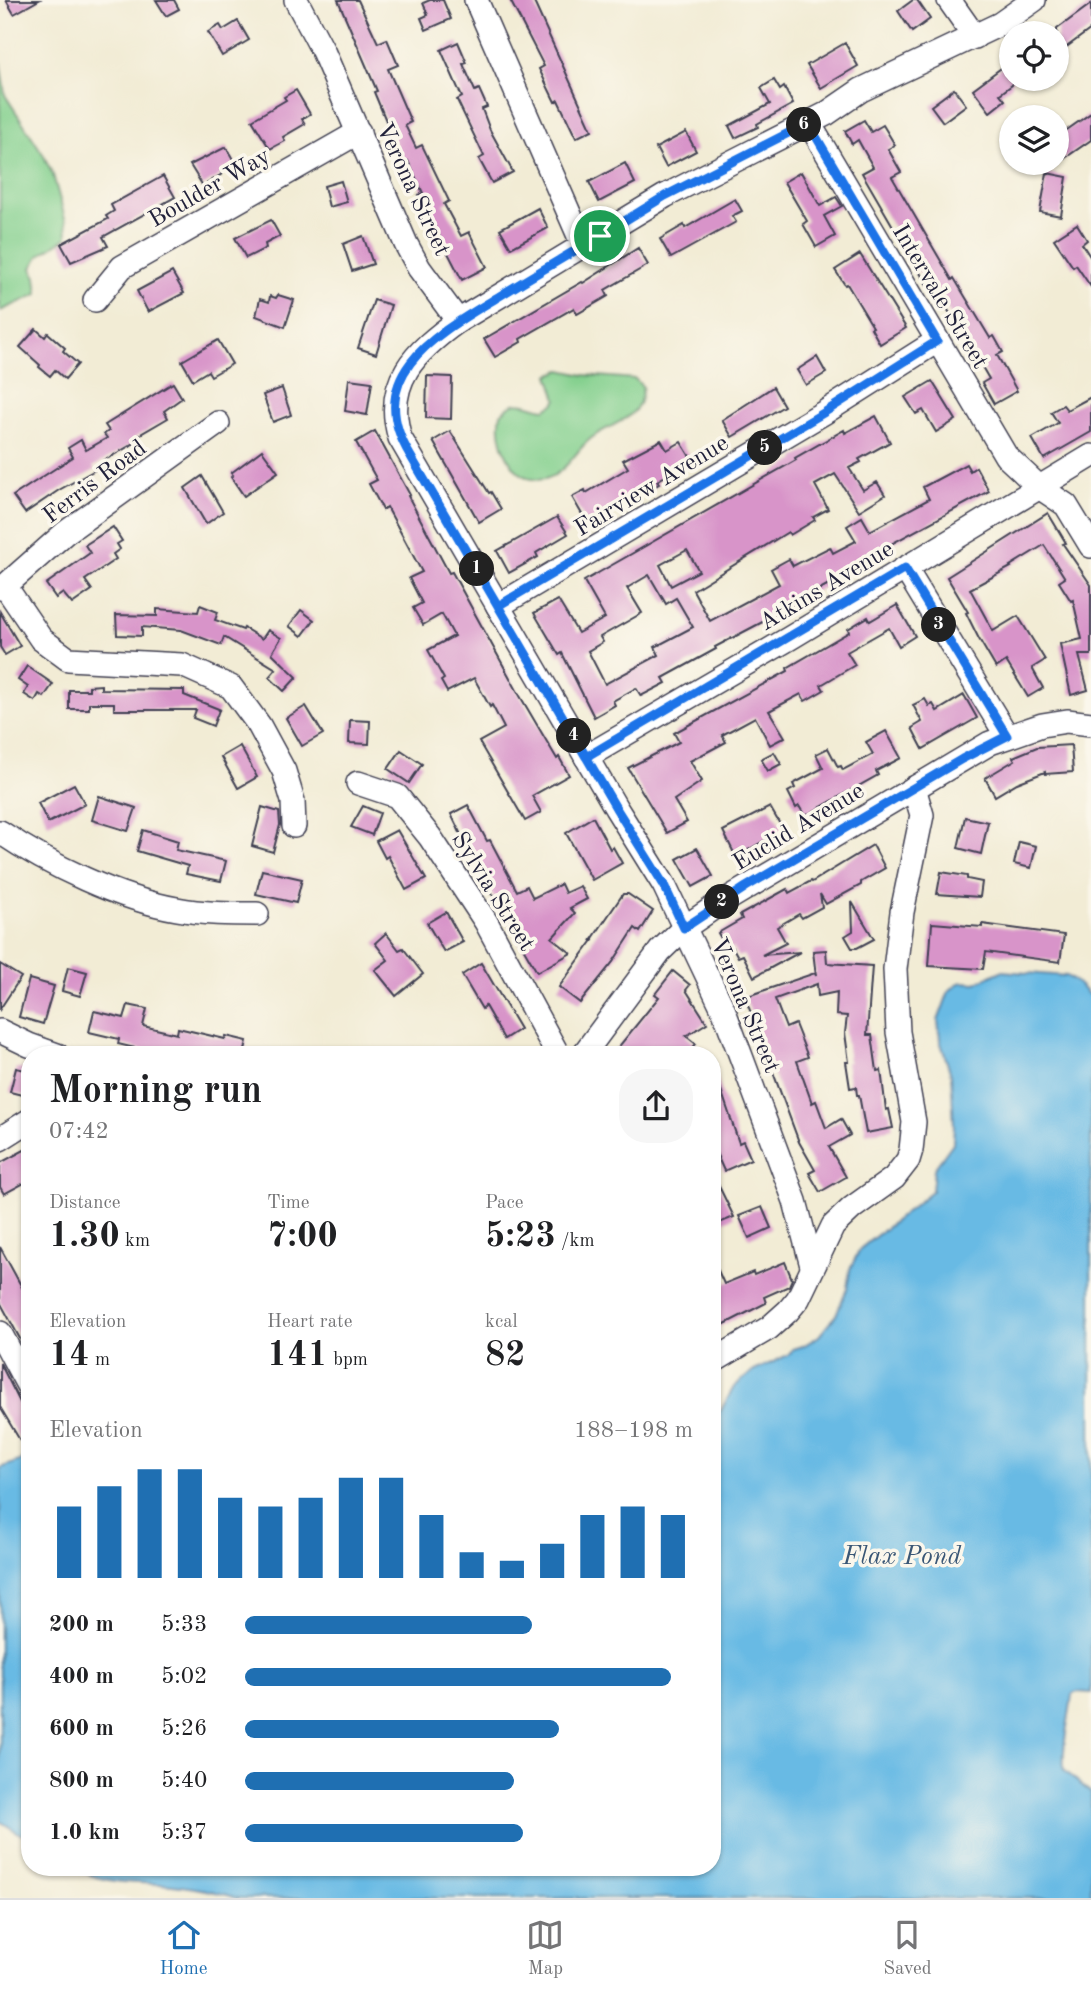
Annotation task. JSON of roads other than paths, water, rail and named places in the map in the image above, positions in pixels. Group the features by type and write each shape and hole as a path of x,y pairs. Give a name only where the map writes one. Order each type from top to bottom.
{"street":[{"name":"Verona Street","path":"296,0 323,51 406,244 419,268 458,321 427,344 407,367 397,392 395,421 400,438 664,885 724,1011 795,1201 812,1266"},
{"path":"477,0 583,245"},
{"path":"949,0 975,37"},
{"path":"458,321 665,196 808,123 861,90 1000,24 1034,0"},
{"name":"Intervale Street","path":"808,123 1006,456 1039,487 1066,505 1091,546"},
{"name":"Boulder Way","path":"95,300 122,267 359,132"},
{"name":"Fairview Avenue","path":"498,606 825,412 937,341"},
{"name":"Ferris Road","path":"3,582 65,533 218,423"},
{"name":"Atkins Avenue","path":"586,757 1091,456"},
{"path":"905,568 1007,736"},
{"path":"3,582 41,639 68,659 182,665 231,687 259,725 284,771 293,801 294,826"},
{"name":"Euclid Avenue","path":"590,1046 651,962 684,928 746,887 990,743 1041,724 1091,724"},
{"name":"Sylvia Street","path":"358,783 397,796 430,837 486,922 553,1046"},
{"path":"721,1357 769,1328 788,1311 798,1299 827,1236 839,1220 894,1178 908,1160 914,1122 898,1032 895,969 902,912 922,815 914,788"},
{"path":"0,832 20,846 69,871 138,900 178,910 257,914"},
{"path":"0,1031 32,1046"},
{"path":"0,1139 21,1126"},
{"path":"795,1201 812,1215 839,1220"},
{"path":"0,1334 21,1372"}],"water":[{"name":"Flax Pond","path":"1001,971 1066,976 1091,997 1091,1693 1077,1692 1072,1695 1064,1770 1091,1793 1091,1898 237,1898 190,1887 92,1876 721,1876 721,1410 734,1387 752,1372 819,1336 836,1315 847,1289 850,1269 860,1249 932,1191 934,1169 953,1143 954,1125 951,1075 940,1040 938,1021 949,991 962,982 976,983"},
{"path":"21,1460 21,1834 0,1821 0,1468"}]}
